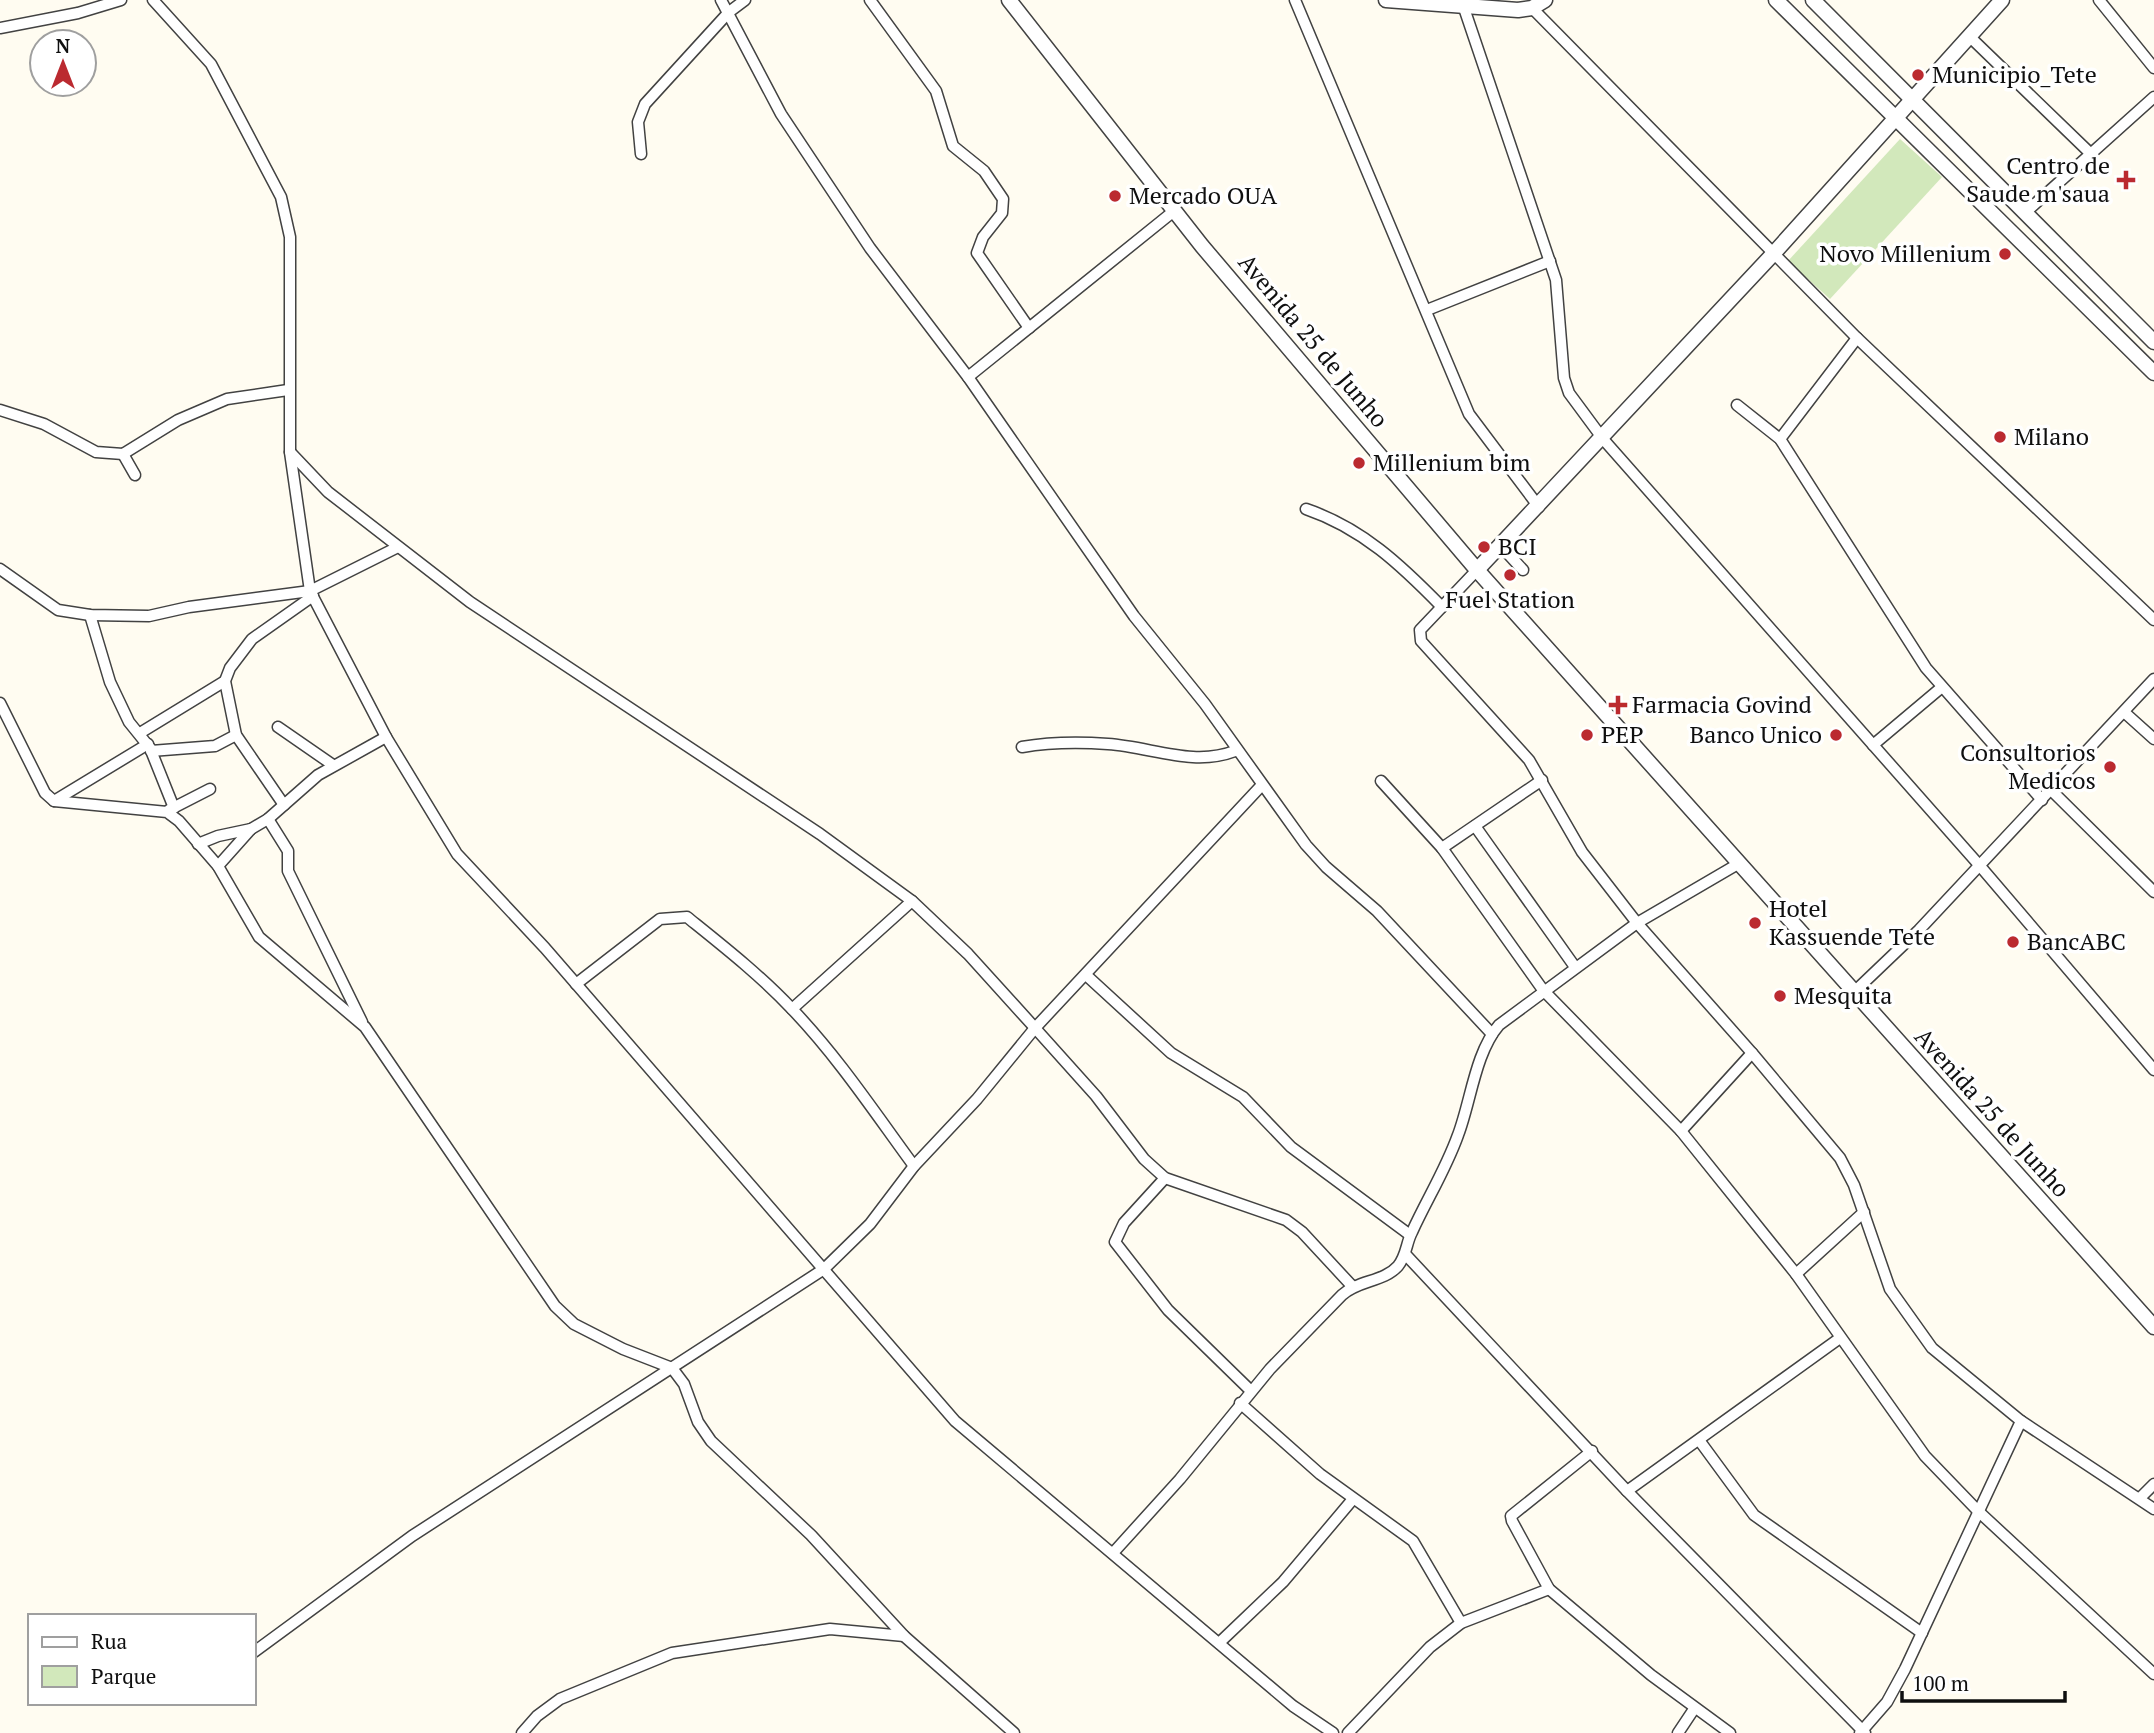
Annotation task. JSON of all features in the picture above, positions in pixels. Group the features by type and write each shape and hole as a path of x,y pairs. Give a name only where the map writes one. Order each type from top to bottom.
{"street":[{"path":"0,28 78,13 121,0"},
{"path":"153,0 211,64 281,197 290,237 290,453 311,593 386,737 457,854 576,984 955,1421 1293,1706 1334,1733"},
{"path":"721,0 781,114 870,247 968,377 1134,616 1205,704 1261,786 1325,867 1377,911 1492,1034"},
{"path":"640,154 638,122 645,104 729,12 745,0"},
{"path":"870,0 936,91 953,146 984,171 1003,199 1002,213 983,237 977,253 1029,328"},
{"name":"Avenida 25 de Junho","path":"1009,0 1174,211 1477,570 2154,1327"},
{"path":"1295,0 1469,414 1539,507"},
{"path":"1387,0 1464,8 1505,5 1532,8 1545,0"},
{"path":"1776,0 2154,373"},
{"path":"1813,0 2154,342"},
{"path":"2002,0 1603,439 1420,630 1421,641 1514,742 1542,780 1582,852 1637,923 1752,1052 1840,1158 1864,1212 1890,1289 1932,1348 2021,1421 2154,1509"},
{"path":"2099,0 2154,68"},
{"path":"1464,8 1550,261 1560,307 1564,378 1569,393 1603,439 1979,866 2154,1070"},
{"path":"1532,8 1857,338 2154,620"},
{"path":"1969,36 2090,153"},
{"path":"2026,212 2154,97"},
{"path":"968,377 1174,211"},
{"path":"1427,310 1550,261"},
{"path":"1780,439 1857,338"},
{"path":"0,410 44,424 96,452 124,454 178,420 227,399 288,390"},
{"path":"1737,405 1780,439 1885,607 1942,687 2042,800"},
{"path":"290,453 328,492 530,644 820,834 912,901 968,954 1096,1096 1144,1159 1165,1178 1286,1220 1303,1232 1352,1286"},
{"path":"124,454 135,475"},
{"path":"1306,509 1344,524 1376,545 1404,568 1442,607"},
{"path":"1501,546 1522,570"},
{"path":"284,805 236,735 225,681 230,668 252,639 311,593 398,547"},
{"path":"0,569 58,610 90,615 149,616 189,607 311,593"},
{"path":"90,615 110,682 129,722 150,748 170,810 218,866 259,937 365,1027"},
{"path":"1853,993 1919,930 2154,679"},
{"path":"140,733 225,681"},
{"path":"1873,746 1942,687"},
{"path":"0,703 44,793 54,801 170,810 210,789"},
{"path":"2124,712 2154,739"},
{"path":"278,727 333,765"},
{"path":"54,801 150,748 215,746 236,735"},
{"path":"218,866 251,829 268,819 333,765 386,737"},
{"path":"1022,747 1045,743 1110,744 1180,757 1217,758 1236,751"},
{"path":"1442,848 1542,780"},
{"path":"1381,781 1442,848 1543,990 1681,1131 1796,1275 1925,1456 1979,1511 2154,1674"},
{"path":"256,1651 412,1536 824,1269 870,1224 914,1166 977,1100 1035,1028 1261,786"},
{"path":"2051,790 2154,892"},
{"path":"268,819 288,852 288,871 365,1027 555,1306 574,1324 623,1349 672,1368 684,1384 698,1422 711,1441 811,1535 904,1636 1014,1733"},
{"path":"1475,825 1575,967"},
{"path":"198,844 218,836 251,829"},
{"path":"1112,1553 1180,1479 1251,1391 1352,1286 1384,1276 1397,1268 1405,1255 1410,1234 1448,1161 1492,1034 1543,990 1637,923 1738,864"},
{"path":"792,1009 912,901"},
{"path":"576,984 660,919 687,917 746,964 792,1009 860,1091 914,1166"},
{"path":"1086,975 1177,1058 1243,1097 1291,1147 1410,1234"},
{"path":"1681,1131 1752,1052"},
{"path":"1165,1178 1124,1223 1115,1242 1168,1310 1251,1391"},
{"path":"1796,1275 1864,1212"},
{"path":"1405,1255 1592,1451 1627,1492 1863,1732 1886,1702 1922,1633 2021,1421"},
{"path":"1627,1492 1840,1338"},
{"path":"1240,1404 1353,1499 1413,1541 1461,1623"},
{"path":"1699,1440 1754,1515 1922,1633"},
{"path":"1592,1451 1511,1516 1549,1589 1584,1622 1694,1709 1730,1733"},
{"path":"2140,1498 2154,1484"},
{"path":"1219,1643 1283,1582 1353,1499"},
{"path":"1348,1733 1430,1647 1461,1623 1549,1589"},
{"path":"522,1733 537,1716 560,1699 672,1653 830,1629 904,1636"},
{"path":"1678,1733 1694,1709"}],"green space":[{"path":"1900,139 1942,177 1830,299 1788,261"}],"place":[{"name":"Municipio_Tete","path":"1918,75"},
{"name":"Centro de Saude m'saua","path":"2126,180"},
{"name":"Mercado OUA","path":"1115,196"},
{"name":"Novo Millenium","path":"2005,254"},
{"name":"Milano","path":"2000,437"},
{"name":"Millenium bim","path":"1359,463"},
{"name":"BCI","path":"1484,547"},
{"name":"Fuel Station","path":"1510,575"},
{"name":"Farmacia Govind","path":"1618,705"},
{"name":"PEP","path":"1587,735"},
{"name":"Banco Unico","path":"1836,735"},
{"name":"Consultorios Medicos","path":"2110,767"},
{"name":"Hotel Kassuende Tete","path":"1755,923"},
{"name":"BancABC","path":"2013,942"},
{"name":"Mesquita","path":"1780,996"}]}
